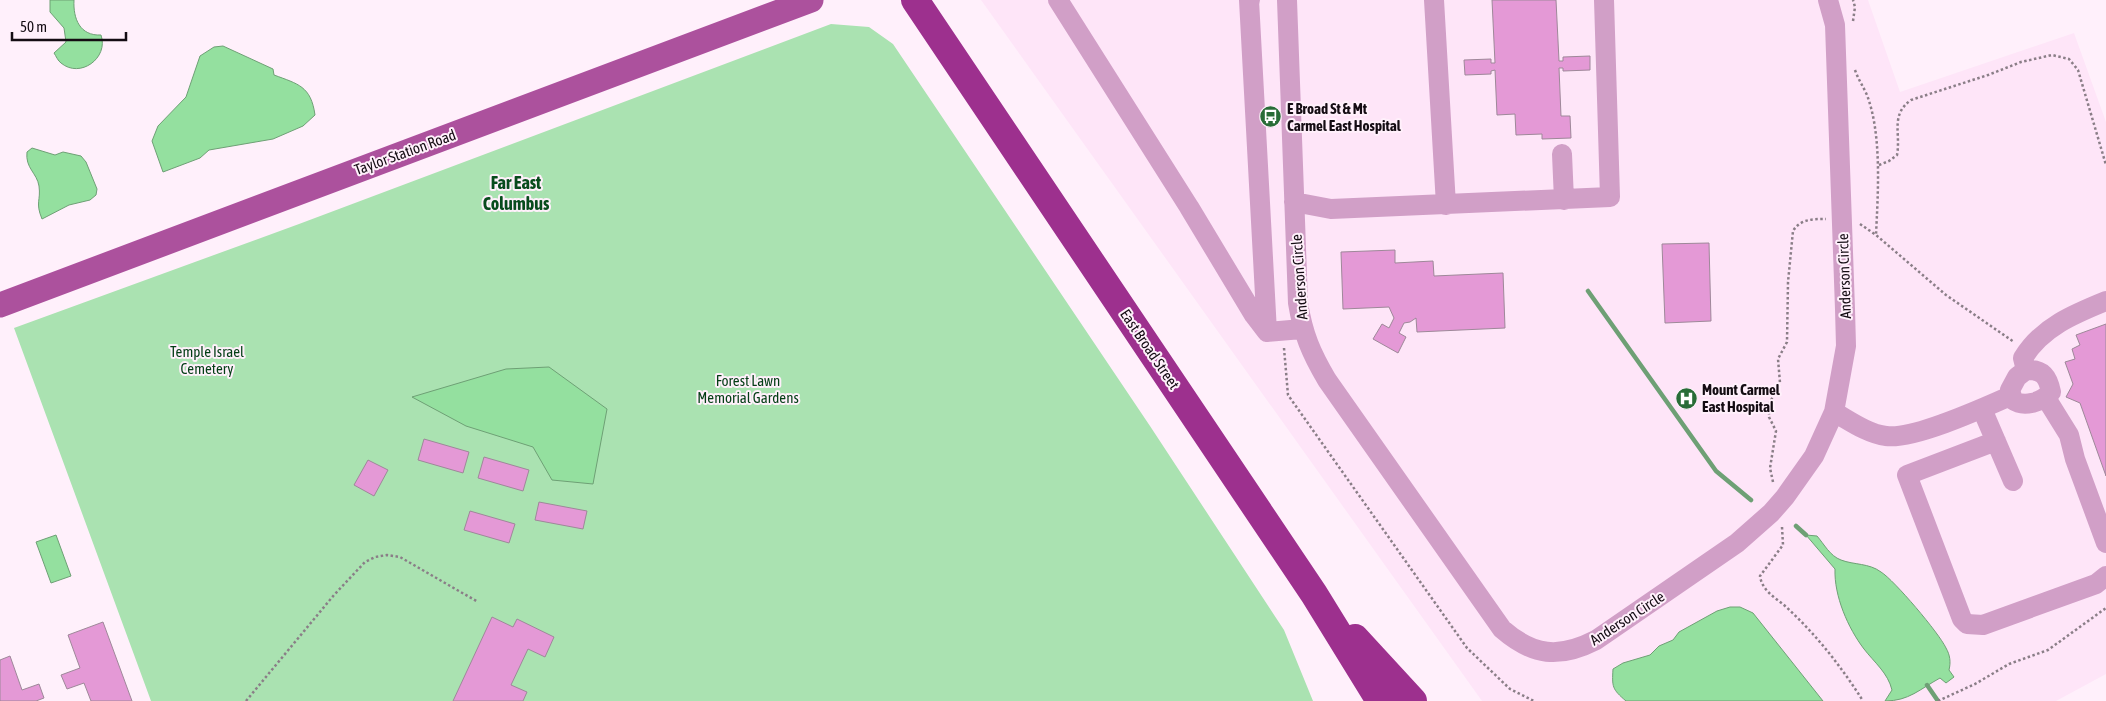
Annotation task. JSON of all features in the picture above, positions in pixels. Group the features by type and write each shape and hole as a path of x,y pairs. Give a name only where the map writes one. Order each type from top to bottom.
{"highway":[{"name":"East Broad Street","path":"916,0 1314,594 1380,701"},
{"path":"1314,594 1413,701"}],"main road":[{"name":"Taylor Station Road","path":"0,305 811,0"}],"street":[{"path":"1058,0 1189,207 1254,315 1267,332"},
{"path":"1249,0 1267,332"},
{"name":"Anderson Circle","path":"1287,0 1298,303 1302,329 1314,358 1327,380 1502,629 1515,640 1540,651 1559,653 1579,649 1596,640 1737,543 1771,513 1785,497 1814,456 1834,412 1846,346 1835,26 1828,0"},
{"path":"1434,0 1446,204"},
{"path":"1294,202 1331,209 1610,197 1604,0"},
{"path":"1562,154 1564,200"},
{"path":"2026,370 2022,358 2040,337 2067,316 2106,301"},
{"path":"1267,332 1302,329"},
{"path":"2026,370 2037,370 2048,380 2051,392 2046,398 2026,405 2018,404 2012,400 2010,390 2016,377 2026,370"},
{"path":"1834,412 1875,434 1904,437 1982,409 2010,396"},
{"path":"2046,398 2069,435 2075,459 2106,543"},
{"path":"1982,409 2013,481"},
{"path":"1996,440 1907,475 1962,619 1966,624 1983,625 2096,584 2106,576"}],"path":[{"path":"1851,27 1855,7 1853,0"},
{"path":"1879,165 1897,155 1899,144 1898,114 1902,106 1911,100 2022,62 2052,55 2069,59 2078,70 2106,165"},
{"path":"1852,64 1867,94 1872,113 1879,165 1876,235"},
{"path":"246,701 334,595 365,562 374,557 387,555 400,557 478,602"},
{"path":"1938,701 1975,684 2008,664 2048,650 2106,608"}],"shaded area":[{"path":"50,0 74,0 75,14 79,25 88,33 101,35 101,51 91,64 76,69 58,60 54,53 66,42 64,28 50,12"},
{"name":"Mount Carmel East Hospital","path":"981,0 1868,0 1900,92 2074,33 2106,122 2106,674 2056,701 1482,701"},
{"path":"223,46 273,69 274,75 302,88 310,98 315,115 303,126 273,139 209,150 200,158 163,172 152,141 158,126 186,97 200,56 214,47"},
{"path":"32,148 55,155 63,152 81,156 86,162 97,189 96,195 90,200 69,205 42,219 39,205 38,181 29,166 27,158 27,152"},
{"path":"549,367 607,409 593,484 552,480 533,447 466,426 412,397 506,369"},
{"path":"56,535 71,576 51,583 36,542"},
{"path":"1806,535 1817,536 1830,553 1837,558 1846,562 1872,567 1896,585 1942,641 1949,656 1949,670 1954,677 1946,683 1940,678 1908,697 1885,701 1892,690 1890,684 1884,673 1858,641 1848,622 1837,590 1835,569"},
{"path":"1730,607 1740,607 1753,613 1823,701 1626,701 1615,690 1613,669 1623,663 1650,655 1659,646 1673,640 1679,632 1717,611"}],"green space":[{"name":"Forest Lawn Memorial Gardens","path":"831,24 869,27 893,44 1150,426 1284,630 1313,701 151,701 14,328 299,224"}],"building":[{"path":"1492,0 1556,0 1559,61 1563,61 1563,57 1590,56 1590,70 1563,71 1563,68 1559,68 1561,116 1570,116 1571,138 1542,139 1542,134 1516,135 1515,114 1497,115 1495,70 1491,71 1491,74 1465,75 1464,60 1491,59 1491,63 1495,63"},
{"path":"1709,243 1711,321 1665,323 1662,244"},
{"path":"1395,250 1395,263 1433,261 1434,276 1503,273 1505,328 1417,332 1416,318 1404,323 1399,333 1406,337 1398,353 1373,339 1382,324 1389,328 1394,318 1389,307 1343,309 1341,252"},
{"path":"2106,324 2106,476 2080,403 2066,397 2073,384 2065,362 2075,359 2072,349 2080,345 2076,335"},
{"path":"424,439 469,452 463,473 418,460"},
{"path":"484,457 529,470 523,491 478,478"},
{"path":"368,460 388,470 374,496 354,485"},
{"path":"539,502 587,511 583,529 535,520"},
{"path":"470,511 515,524 509,543 464,530"},
{"path":"492,617 513,627 517,619 554,637 545,657 528,649 511,685 527,692 523,701 453,701"},
{"path":"103,622 132,701 91,701 84,683 67,689 61,675 80,668 68,635"},
{"path":"10,656 22,690 39,684 44,698 36,701 0,701 0,660"}],"waterway":[{"path":"1588,291 1716,471 1751,500"},
{"path":"1796,526 1806,535"},
{"path":"1927,685 1938,701"}],"place":[{"name":"E Broad St & Mt Carmel East Hospital","path":"1271,117"},
{"name":"Mount Carmel East Hospital","path":"1686,398"}],"district":[{"name":"Far East Columbus","path":"516,192"}],"park label":[{"name":"Temple Israel Cemetery","path":"207,360"}]}
